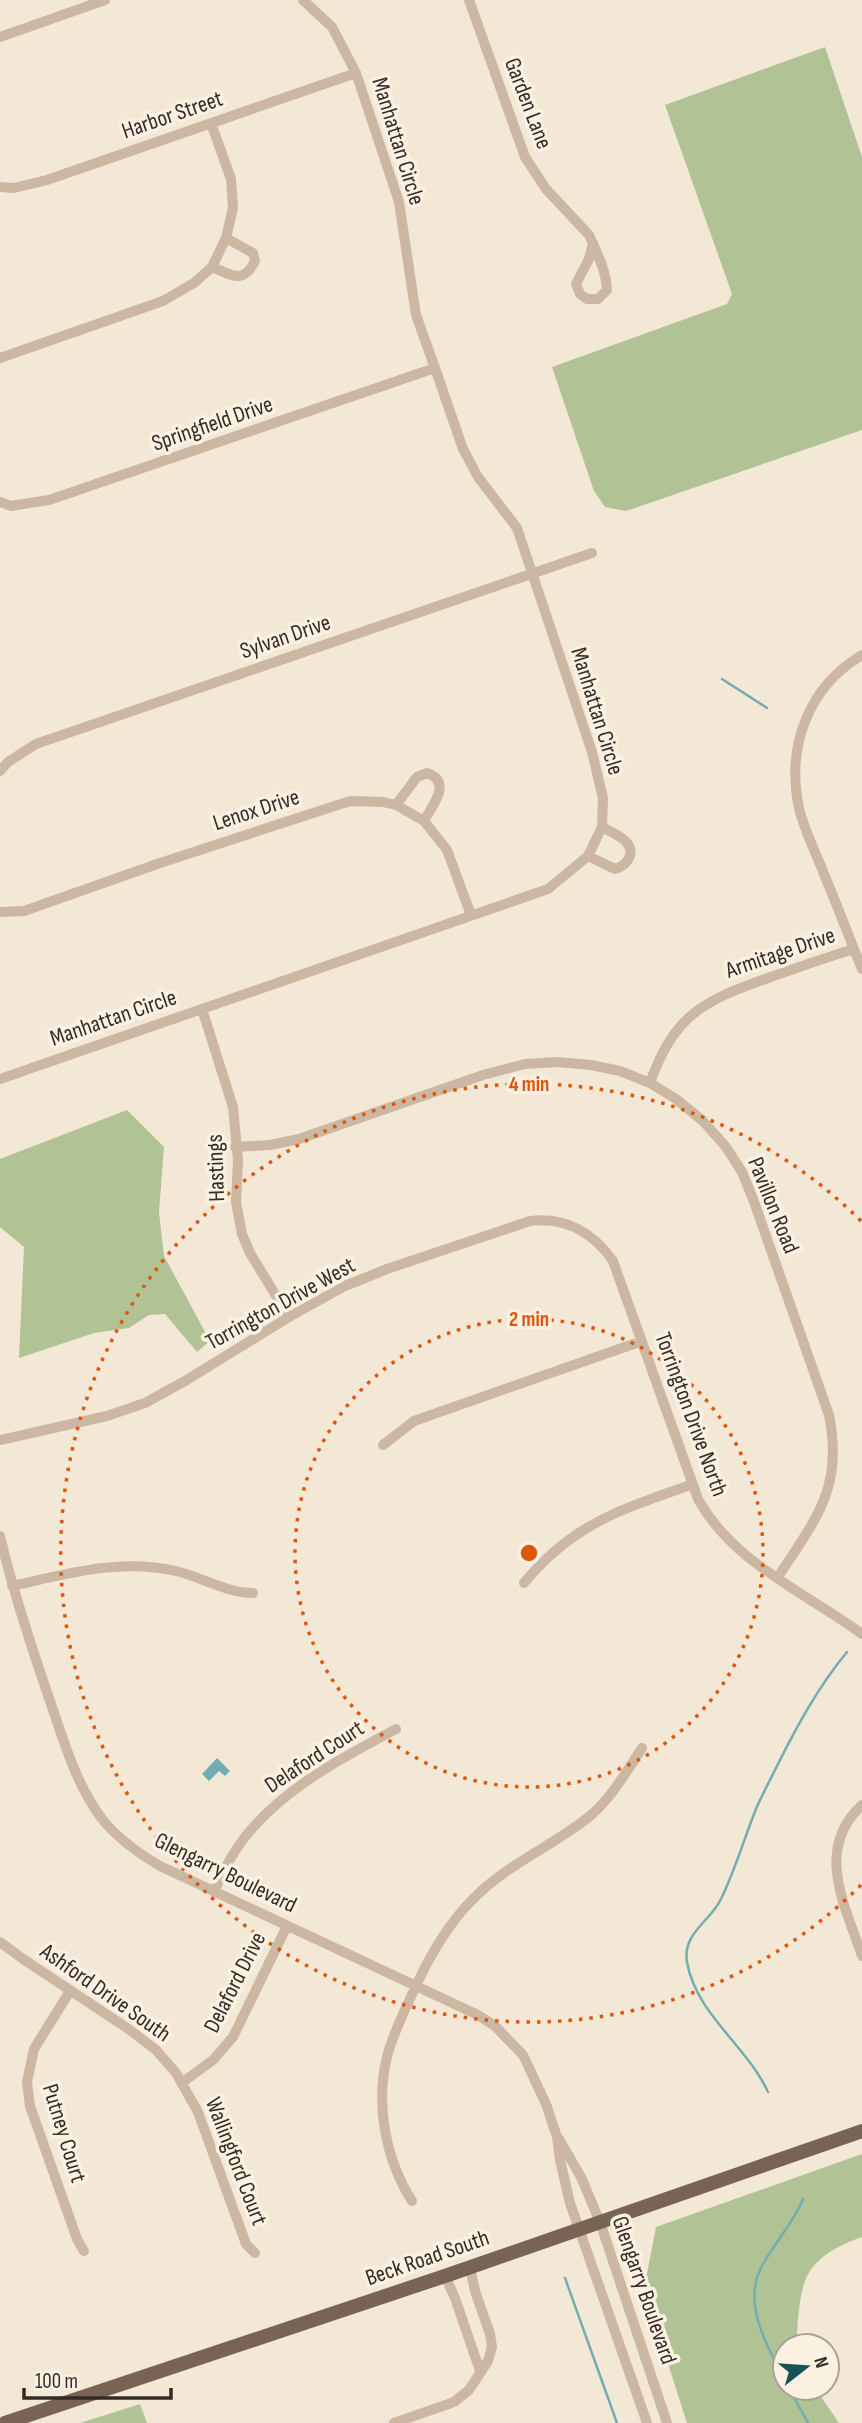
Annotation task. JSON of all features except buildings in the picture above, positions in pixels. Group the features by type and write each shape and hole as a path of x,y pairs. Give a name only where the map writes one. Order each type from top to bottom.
{"main road":[{"name":"Beck Road South","path":"5,2423 444,2276 862,2131"}],"street":[{"path":"0,37 105,0"},
{"name":"Manhattan Circle","path":"0,1079 548,889 588,856 602,827 603,798 593,752 517,528 478,477 463,449 416,315 399,202 356,73 332,27 303,0"},
{"name":"Garden Lane","path":"469,0 525,157 546,189 589,235 593,243 606,278 607,290 598,299 587,299 580,294 576,284 589,259 593,243"},
{"name":"Harbor Street","path":"0,187 14,188 47,180 356,73"},
{"path":"0,358 163,301 194,284 212,267 226,238 233,208 231,179 211,122"},
{"path":"212,267 238,277 245,276 251,270 255,261 253,253 226,238"},
{"name":"Springfield Drive","path":"0,502 11,506 50,500 435,369"},
{"name":"Sylvan Drive","path":"0,771 8,762 36,744 592,553"},
{"name":"Armitage Drive","path":"650,1083 664,1049 681,1025 701,1007 732,990 854,948 800,811 795,758 804,720 822,689 847,664 862,654"},
{"path":"396,805 417,777 427,772 433,774 439,781 441,790 424,821"},
{"name":"Lenox Drive","path":"0,912 24,911 349,801 396,805 424,821 447,850 471,915"},
{"path":"588,856 615,869 628,862 630,853 627,843 602,827"},
{"path":"854,948 862,969"},
{"name":"Hastings","path":"202,1009 231,1098 238,1160 236,1202 242,1234 250,1253 289,1317"},
{"name":"Pavillon Road","path":"235,1147 270,1145 299,1139 483,1075 525,1064 557,1062 591,1065 650,1083 676,1099 703,1121 726,1147 741,1172 829,1415 834,1455 827,1494 816,1519 778,1577"},
{"name":"Torrington Drive West","path":"0,1440 107,1416 145,1403 345,1286 511,1226 548,1220 583,1231"},
{"name":"Torrington Drive North","path":"583,1231 596,1240 613,1261 704,1510 721,1534 744,1555 862,1634"},
{"path":"383,1445 414,1421 642,1341"},
{"path":"524,1583 549,1554 586,1527 631,1506 693,1484"},
{"name":"Glengarry Boulevard","path":"0,1536 12,1586 71,1762 94,1807 116,1835 140,1855 214,1892 478,2015 510,2040 532,2071 557,2137 582,2177 600,2222 667,2423"},
{"path":"12,1586 85,1569 127,1565 174,1570 238,1593 253,1593"},
{"name":"Delaford Court","path":"214,1892 237,1848 266,1813 321,1772 396,1729"},
{"path":"412,2201 389,2148 384,2123 383,2093 391,2044 416,1985 441,1938 472,1900 503,1872 577,1825 600,1807 619,1784 642,1748"},
{"path":"862,1805 844,1828 836,1860 840,1891 862,1956"},
{"name":"Delaford Drive","path":"183,2082 213,2060 233,2037 287,1926"},
{"name":"Ashford Drive South","path":"0,1941 146,2041 183,2082"},
{"name":"Putney Court","path":"70,1991 34,2049 27,2082 30,2106 77,2239 84,2251"},
{"name":"Wallingford Court","path":"183,2082 198,2112 246,2244 255,2253"},
{"name":"Glengarry Boulevard","path":"557,2137 564,2182 647,2423"},
{"path":"400,2422 454,2402 469,2390 488,2361 492,2347 470,2267"},
{"path":"444,2276 460,2309 480,2371"}],"green space":[{"path":"825,47 862,157 862,430 626,511 605,507 594,491 552,367 727,304 732,294 665,105"},
{"path":"127,1110 164,1147 159,1212 164,1256 210,1341 197,1352 165,1314 149,1315 129,1328 94,1333 19,1358 24,1247 0,1227 0,1159"},
{"path":"862,2154 862,2237 825,2255 814,2265 802,2290 797,2332 771,2332 771,2402 825,2402 839,2423 687,2423 644,2289 656,2227"},
{"path":"140,2404 147,2423 80,2423"}],"water":[{"path":"217,1758 230,1771 225,1776 219,1771 209,1781 202,1774"}],"waterway":[{"path":"722,679 767,708"},
{"path":"768,2092 759,2075 700,1998 692,1981 687,1952 693,1935 721,1899 756,1809 792,1736 817,1693 847,1652"},
{"path":"771,2354 759,2326 754,2296 756,2282 761,2268 803,2199"},
{"path":"565,2278 617,2423"},
{"path":"797,2402 808,2423"}]}
